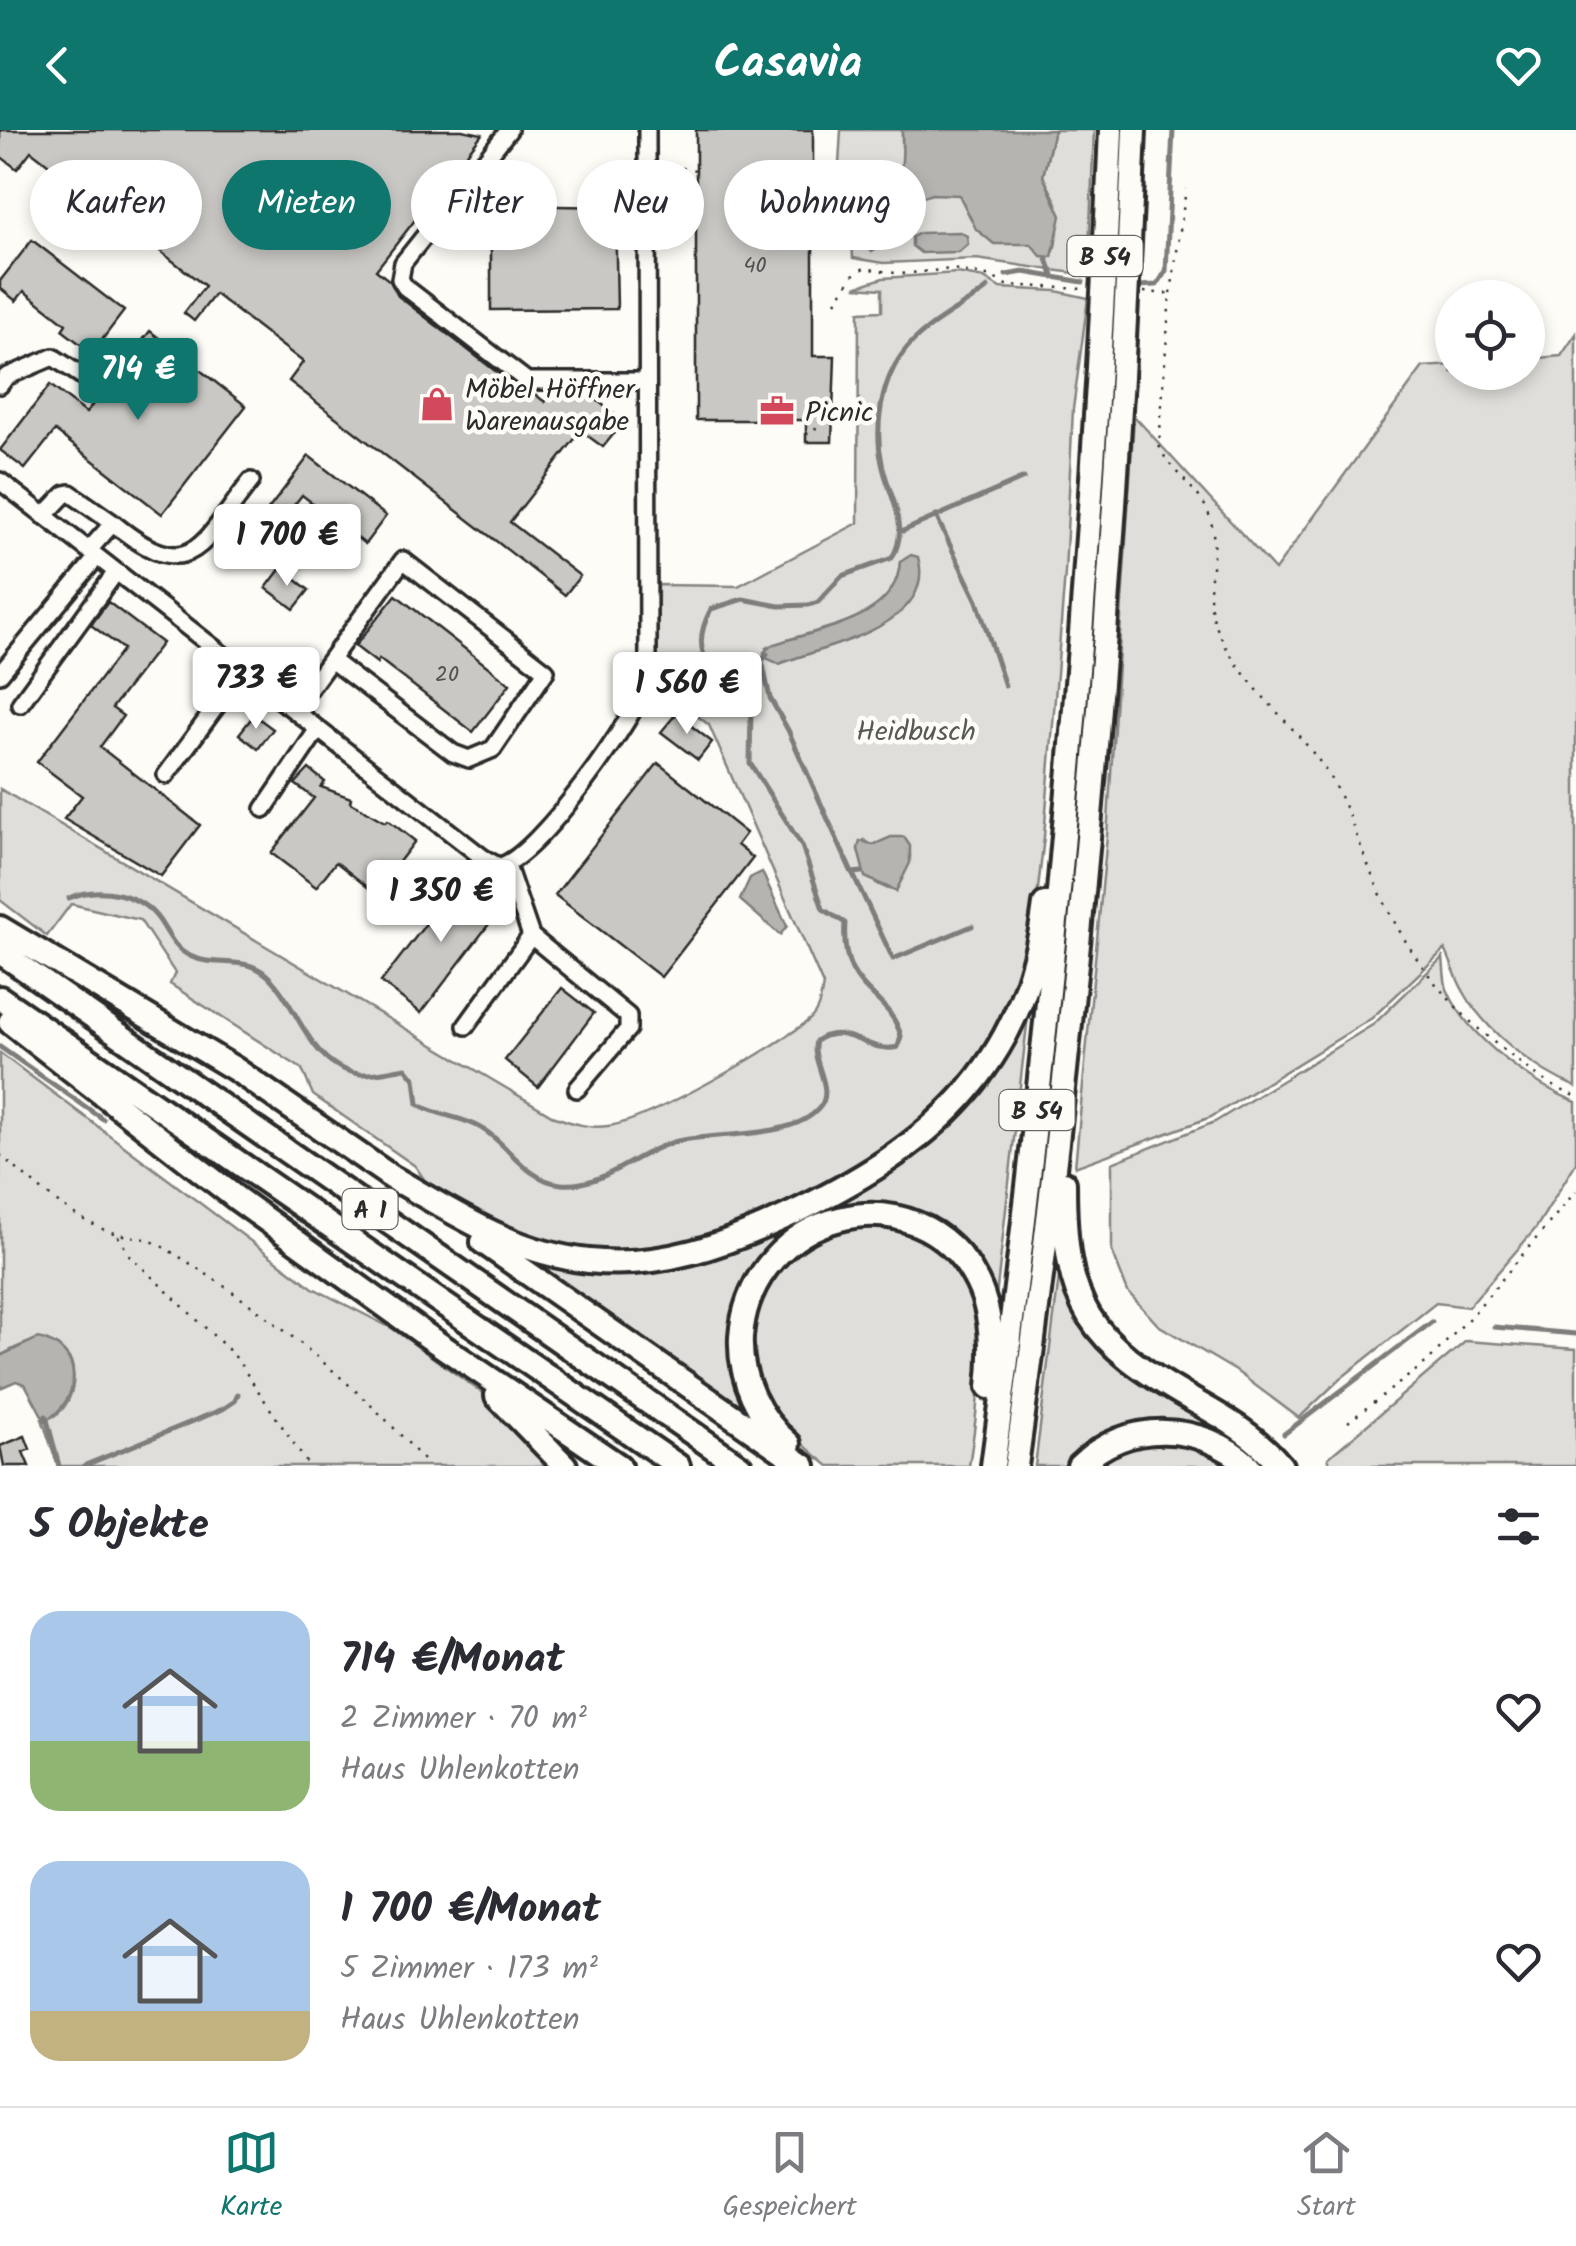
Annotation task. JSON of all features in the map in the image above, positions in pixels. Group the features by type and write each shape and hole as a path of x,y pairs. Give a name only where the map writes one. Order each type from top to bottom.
{"highway":[{"name":"B 54","path":"990,1466 1038,1100 1072,753 1098,382 1110,130"},
{"name":"B 54","path":"1016,1466 1070,1024 1105,631 1134,130"},
{"path":"388,1175 473,1226 514,1244 566,1258 616,1263 665,1259 715,1246 768,1225 874,1172 944,1117 972,1084 1011,1022 1040,934 1051,847 1072,753"},
{"path":"0,928 234,1069 804,1466"},
{"name":"A 1","path":"0,952 740,1466"},
{"name":"A 1","path":"0,998 678,1466"},
{"path":"0,1013 236,1198 430,1338 619,1466"},
{"path":"1070,1024 1065,1236 1073,1283 1084,1310 1102,1336 1131,1363 1236,1425 1267,1449 1280,1466"},
{"path":"815,1466 780,1436 750,1390 742,1356 744,1312 767,1264 790,1240 814,1226 854,1216 896,1219 928,1232 958,1254 977,1281 992,1343 990,1466"},
{"path":"430,1338 516,1413 565,1466"},
{"path":"1079,1466 1120,1439 1168,1431 1216,1441 1249,1466"}],"street":[{"path":"509,130 403,263 400,279 527,381 646,381"},
{"path":"0,481 482,857 498,866 507,866 522,856 548,827 622,730 646,687 646,130"},
{"path":"0,385 6,377 53,357 82,376"},
{"path":"44,516 70,493 148,551 178,558 195,552 252,480"},
{"path":"0,674 113,523"},
{"path":"294,710 330,660 403,560 546,671 493,749 468,759 453,753 330,660"},
{"path":"20,704 116,572"},
{"path":"166,775 243,670"},
{"path":"264,809 318,729"},
{"path":"507,866 531,936 628,1016 628,1029 576,1089"},
{"path":"466,1026 531,936"}],"path":[{"path":"1186,189 1170,294 1158,445 1205,505 1215,530 1210,602 1219,634 1241,670 1331,779 1393,920 1432,981 1455,1009 1488,1038 1555,1089 1576,1096"},
{"path":"836,302 853,275 864,268 901,274 953,270 992,277 1006,285 1083,289"},
{"path":"1138,293 1170,294"},
{"path":"806,434 816,430 817,424"},
{"path":"0,1155 33,1187 102,1229 163,1246 274,1325 408,1441 428,1466"},
{"path":"1348,1422 1438,1350 1497,1287 1576,1190"},
{"path":"118,1234 130,1256 234,1355 308,1466"}],"green space":[{"path":"841,130 902,130 902,147 919,160 839,160"},
{"path":"1054,130 1094,130 1088,275 976,259 884,263 853,258 853,250 926,250 926,165 1036,248 1054,251 1057,203 1043,176"},
{"name":"Heidbusch","path":"957,273 984,278 1000,288 1056,291 1088,298 1073,409 1065,573 1044,837 1036,906 1022,967 992,1037 963,1080 918,1125 877,1156 792,1199 708,1236 677,1245 605,1252 551,1245 516,1235 430,1188 415,1166 313,1095 302,1069 170,984 175,973 140,920 71,904 47,936 0,900 0,789 555,1117 588,1126 608,1126 651,1111 742,1064 793,1032 815,1013 823,985 709,725 657,685 658,585 738,586 858,523 859,312 882,311 882,289 855,287 883,278","holes":["900,562 914,592 887,620 853,638 779,664 766,648 868,611 884,599 895,583","904,837 910,856 896,891 869,877 858,849 864,840 872,845"]},
{"path":"1576,334 1576,1087 1529,1060 1498,1035 1473,1007 1445,949 1372,1018 1211,1117 1075,1167 1107,836 1134,416 1275,570 1423,367 1435,366 1435,390 1545,390 1545,357 1561,356"},
{"path":"1443,957 1447,989 1469,1024 1520,1070 1576,1102 1576,1163 1536,1228 1468,1307 1436,1303 1340,1379 1299,1418 1236,1371 1158,1325 1128,1292 1112,1251 1112,1163 1215,1122 1374,1024"},
{"path":"1029,1007 996,1297 936,1228 805,1222 767,1251 744,1288 757,1420 523,1260 514,1249 632,1266 892,1168"},
{"path":"0,1053 313,1288 393,1329 488,1397 554,1466 58,1466 42,1419 59,1412 69,1398 74,1379 71,1361 55,1345 38,1341 0,1356"},
{"path":"873,1227 915,1238 945,1257 964,1285 975,1317 979,1354 969,1466 829,1466 786,1427 763,1391 752,1347 754,1319 762,1294 776,1272 818,1240"},
{"path":"1059,1277 1075,1314 1098,1345 1211,1417 1272,1466 1261,1466 1210,1431 1075,1455 1064,1466 1035,1466"},
{"path":"1466,1341 1576,1349 1576,1466 1331,1466 1328,1458"},
{"path":"1163,1441 1210,1450 1234,1466 1092,1466 1126,1447"}],"shaded area":[{"path":"902,130 1054,130 1043,176 1061,216 1052,257 1041,256 1031,244 994,244 976,229 959,195 926,196 926,160 902,160"},
{"path":"960,232 967,236 968,244 959,252 921,253 917,250 926,250 926,233"},
{"path":"911,555 918,557 920,581 911,601 894,617 848,641 779,664 764,657 772,645 852,620 870,610 885,598 895,582 900,562"},
{"path":"891,837 904,837 910,846 910,863 896,891 865,877 858,849 860,841 873,845"},
{"path":"762,872 787,926 780,935 740,900 750,878"},
{"path":"38,1338 64,1352 73,1375 66,1401 45,1421 25,1384 16,1381 0,1388 0,1356"}],"building":[{"path":"0,130 462,130 482,134 462,160 411,160 411,225 376,270 390,281 398,296 520,390 532,392 545,402 553,392 587,392 614,414 617,430 603,447 581,431 510,522 580,576 565,595 289,381 303,362 215,294 194,321 184,313 205,286 159,250 202,250 202,160 43,160 31,151 17,169 0,156"},
{"path":"696,130 813,130 813,160 724,160 724,250 813,250 813,356 835,356 832,442 806,442 806,420 696,420 696,250 704,250 704,160 696,160"},
{"path":"557,206 577,206 577,250 616,250 617,309 491,310 491,250 557,250"},
{"path":"30,243 30,250 45,250 124,311 92,353 62,330 66,324 24,291 16,301 0,288 0,281"},
{"path":"150,331 246,406 162,514 55,431 25,469 0,450 50,385 86,413"},
{"path":"309,456 386,516 365,544 302,495 259,550 245,540"},
{"path":"281,568 309,590 294,609 266,588"},
{"path":"396,595 510,684 473,732 379,659 377,663 355,646"},
{"path":"108,602 162,643 112,708 123,716 100,747 200,825 161,876 64,819 82,796 37,762 123,649 91,625"},
{"path":"676,714 712,742 698,760 661,732"},
{"path":"254,715 273,729 258,749 239,734"},
{"path":"658,763 746,833 737,845 753,858 661,977 555,895"},
{"path":"309,769 325,782 321,787 351,798 350,802 385,822 388,820 415,841 375,893 336,862 316,887 271,853 314,798 295,784"},
{"path":"462,877 502,907 421,1013 381,982"},
{"path":"562,988 594,1013 538,1087 505,1060"},
{"path":"25,1436 30,1449 23,1452 29,1466 4,1466 0,1446"}],"waterway":[{"path":"1138,286 1157,285 1166,271 1173,130"},
{"path":"1047,259 1054,278"},
{"path":"1006,275 1024,272 1083,282"},
{"path":"69,898 93,892 130,898 151,911 188,955 259,969 279,989 307,1034 329,1060 360,1074 406,1068 415,1079 418,1104 481,1128 528,1169 549,1181 591,1181 674,1142 772,1130 808,1118 820,1107 825,1091 816,1041 837,1034 887,1048 898,1047 901,1036 886,1008 857,978 845,947 845,923 823,909 802,846 750,763 751,709 704,656 703,628 711,609 743,599 779,606 818,602 842,576 892,558 899,522 882,463 879,435 881,406 889,378 911,343 988,288"},
{"path":"903,531 1024,478"},
{"path":"936,516 977,601 1005,686"},
{"path":"767,654 762,661 770,698 852,873 862,872"},
{"path":"853,874 893,959 972,926"},
{"path":"0,1047 103,1119"},
{"path":"1284,1434 1432,1322"},
{"path":"1494,1327 1576,1334"},
{"path":"83,1466 223,1409 238,1394"},
{"path":"46,1416 59,1466"}],"place":[{"name":"Möbel Höffner Warenausgabe","path":"437,404"},
{"name":"Picnic","path":"777,411"}]}
